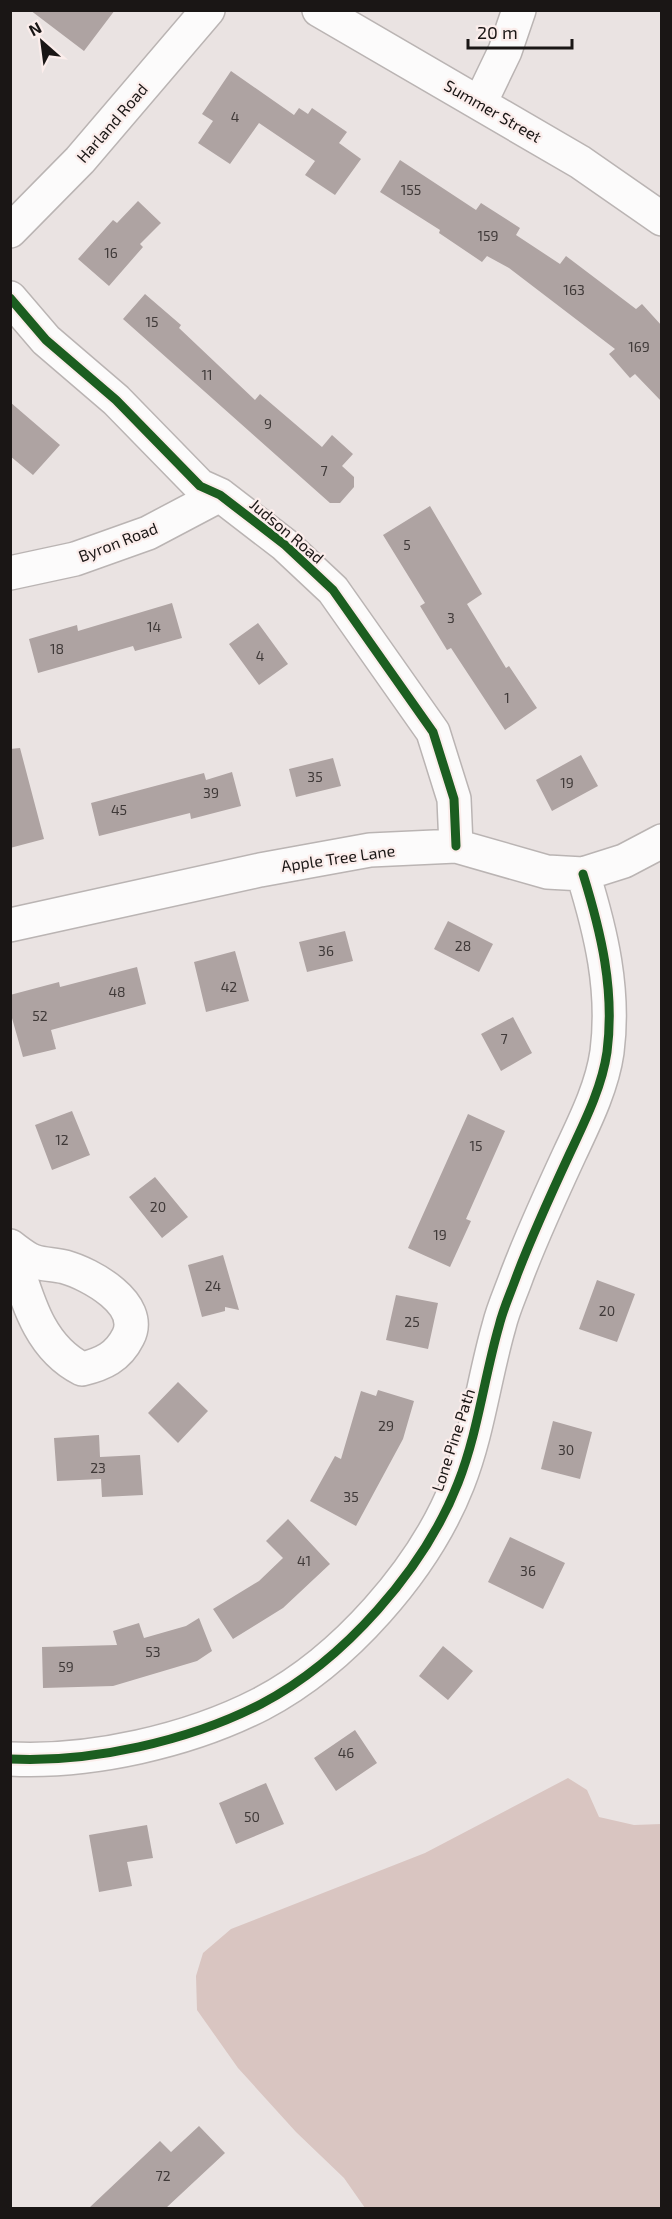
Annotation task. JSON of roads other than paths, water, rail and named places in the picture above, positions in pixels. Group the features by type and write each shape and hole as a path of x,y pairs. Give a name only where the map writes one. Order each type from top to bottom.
{"street":[{"name":"Harland Road","path":"10,231 80,160 208,10"},
{"name":"Summer Street","path":"319,10 579,162 662,219"},
{"path":"480,103 505,51 519,10"},
{"name":"Judson Road","path":"10,298 46,340 117,400 200,486 220,495 285,545 333,590 433,732 454,799 456,846"},
{"name":"Byron Road","path":"10,573 75,559 148,533 220,495"},
{"name":"Apple Tree Lane","path":"10,925 370,850 456,846 547,872 583,874 624,861 662,840"},
{"name":"Lone Pine Path","path":"10,1759 45,1761 100,1755 146,1745 193,1731 260,1704 310,1672 353,1635 394,1590 429,1539 458,1484 485,1393 503,1314 531,1238 590,1109 606,1053 609,1002 605,955 583,874"}]}
